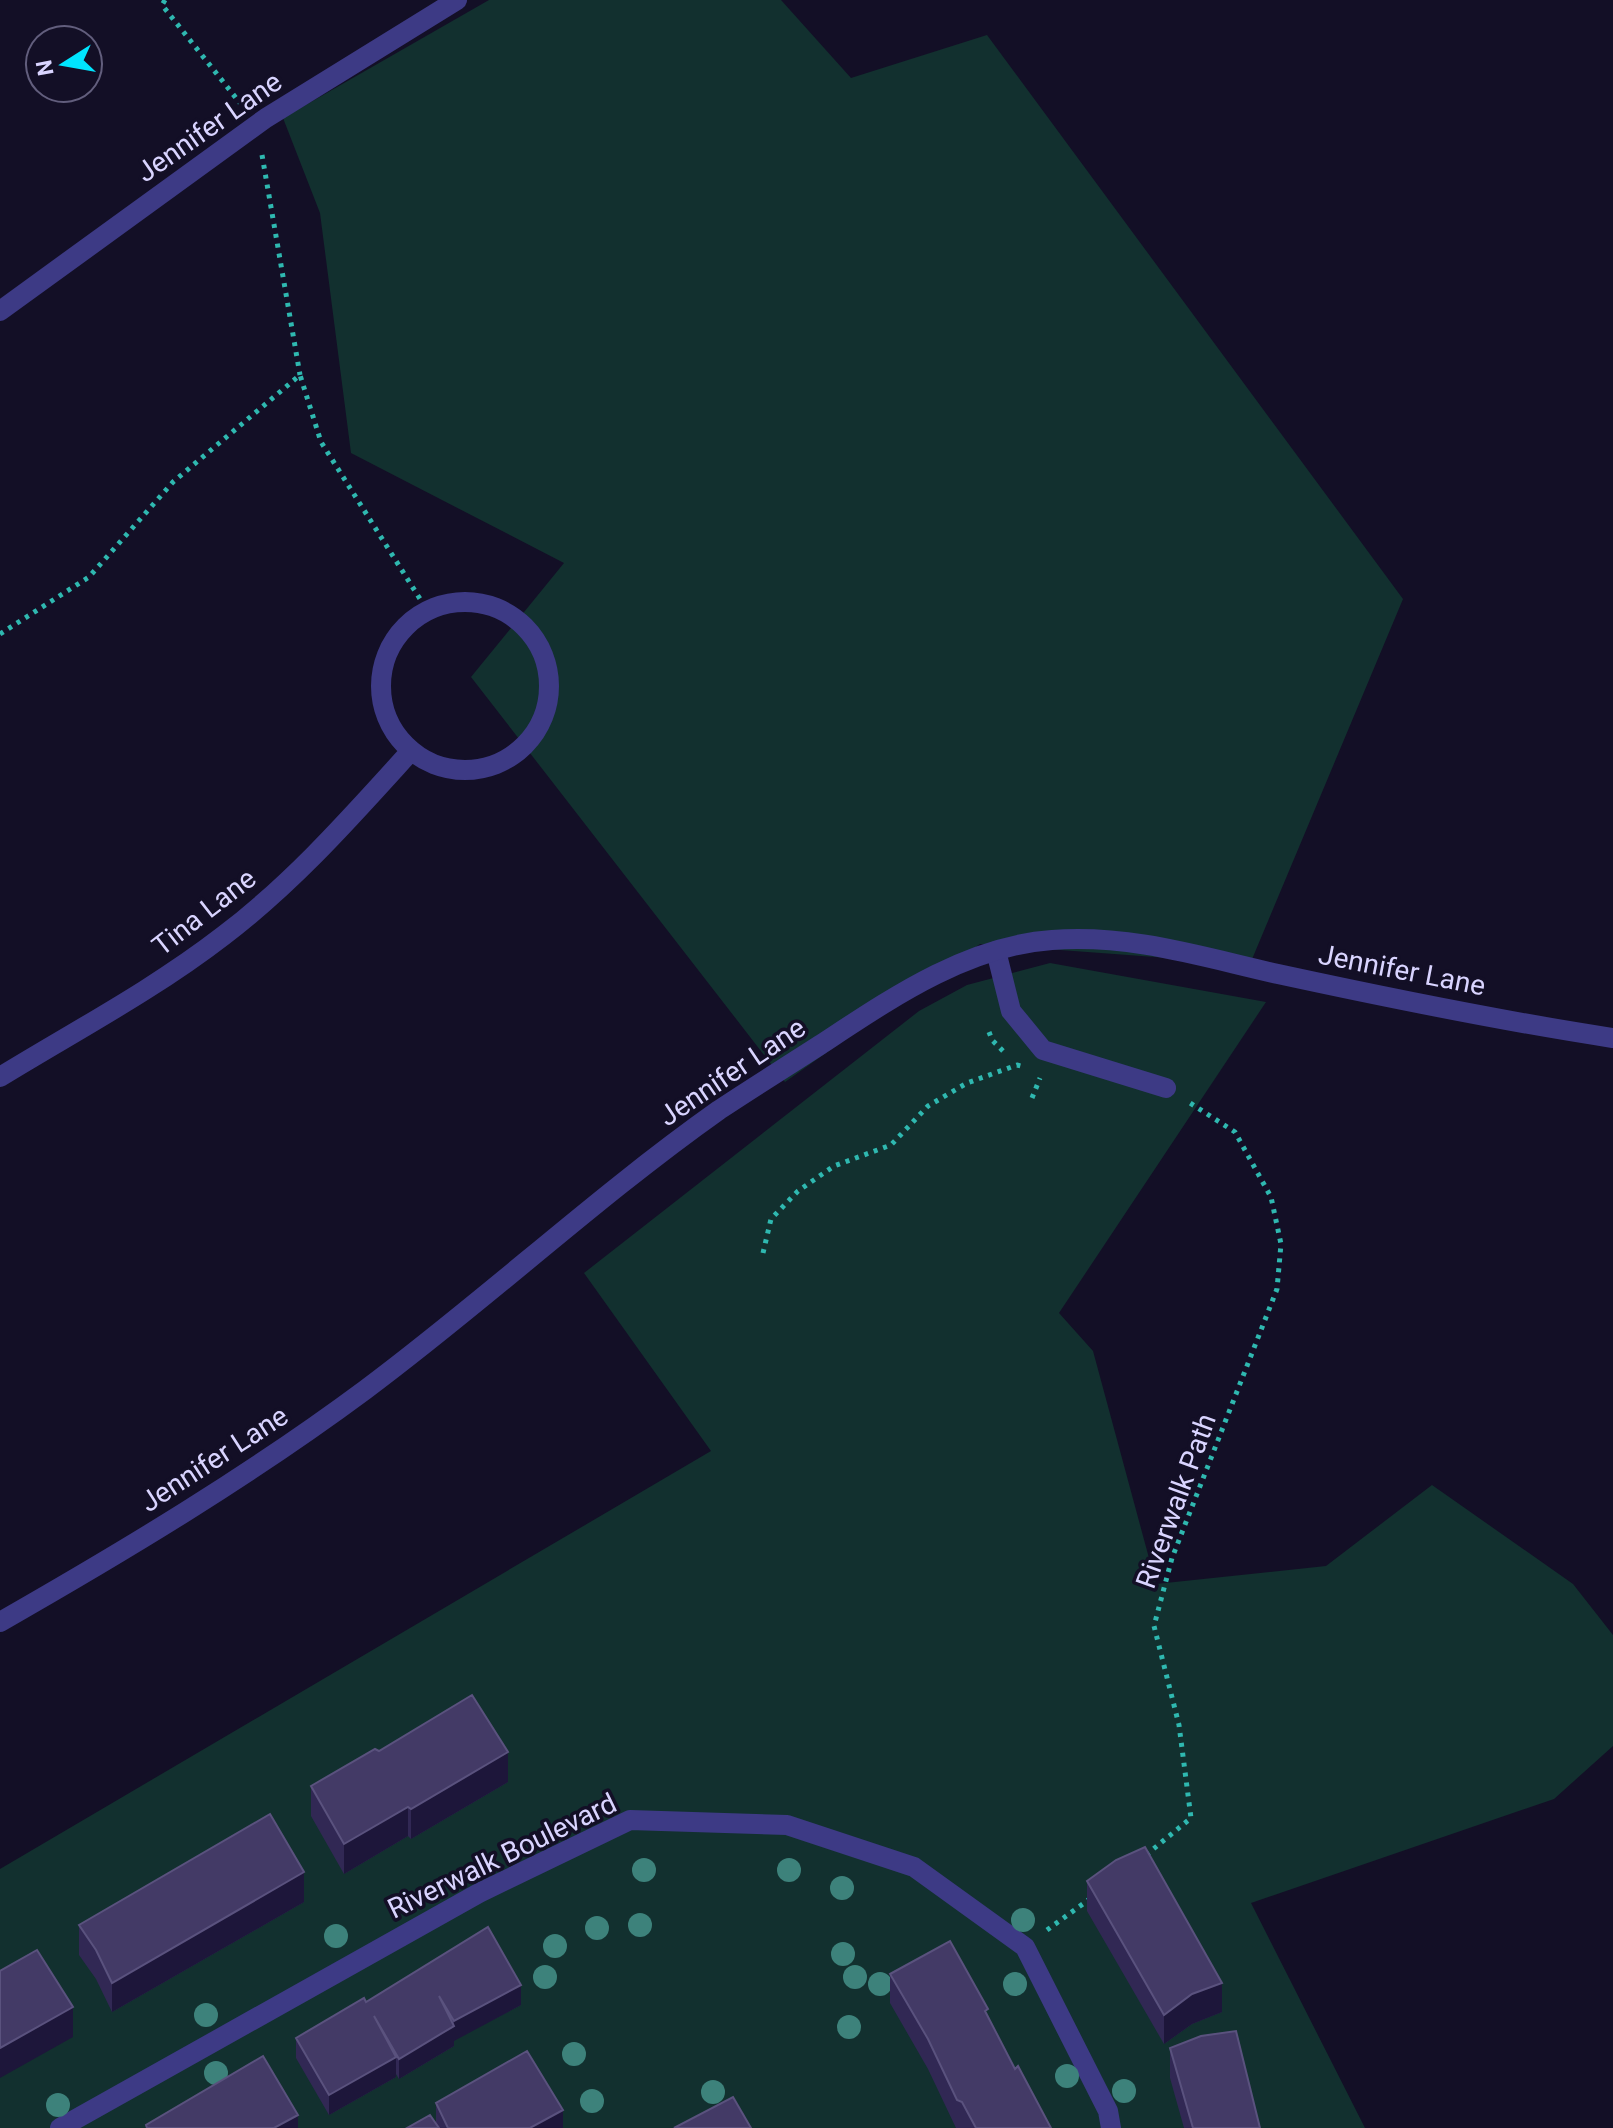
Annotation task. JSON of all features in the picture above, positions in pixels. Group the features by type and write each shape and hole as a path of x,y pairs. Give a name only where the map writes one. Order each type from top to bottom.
{"street":[{"name":"Jennifer Lane","path":"0,311 257,125 457,0"},
{"path":"454,602 482,602 508,612 529,631 544,655 550,682 546,710 535,735 515,755 490,767 462,771 435,766 410,752 392,731 382,704 380,676 388,649 404,626 427,610 454,602"},
{"name":"Tina Lane","path":"0,1077 151,987 224,936 324,848 410,752"},
{"name":"Jennifer Lane","path":"0,1622 123,1552 230,1485 323,1420 719,1111 902,993 947,969 996,951 1047,940 1099,938 1150,944 1307,980 1613,1038"},
{"path":"996,951 1011,1011 1043,1050 1166,1088"},
{"name":"Riverwalk Boulevard","path":"60,2128 479,1893 630,1820 787,1825 914,1867 1025,1947 1108,2111 1111,2128"}],"path":[{"path":"165,0 162,5 257,125 300,375 321,442 427,610"},
{"path":"0,634 89,577 173,482 300,375"},
{"path":"1032,1098 1042,1073 1080,1061"},
{"path":"763,1253 771,1219 798,1191 834,1166 891,1145 928,1106 967,1083 1017,1065 1029,1069"},
{"name":"Riverwalk Path","path":"1137,1862 1191,1818 1179,1725 1154,1626 1172,1558 1277,1289 1281,1244 1271,1197 1235,1132 1166,1088"},
{"path":"1025,1947 1093,1896"}],"green space":[{"path":"489,0 781,0 851,78 987,35 1403,599 1250,964 980,944 785,1082 471,677 564,563 351,453 320,213 283,118"},
{"path":"1050,963 1266,1002 1059,1313 1093,1351 1156,1584 1326,1566 1432,1485 1573,1584 1613,1635 1613,1746 1554,1799 1251,1903 1365,2128 0,2128 0,1869 711,1451 584,1273 919,1011 967,985"}],"building":[{"path":"472,1695 508,1752 344,1844 311,1786 375,1749 379,1751"},
{"path":"270,1814 304,1872 112,1983 96,1950 79,1925"},
{"path":"1145,1847 1222,1983 1192,1994 1164,2015 1087,1881 1116,1860"},
{"path":"488,1927 521,1985 454,2021 439,1996 454,2026 399,2059 374,2016 396,2057 329,2095 296,2038 364,1998 366,2002"},
{"path":"950,1941 988,2009 985,2011 1015,2069 1018,2066 1051,2128 976,2128 962,2102 957,2100 928,2039 890,1974"},
{"path":"37,1950 73,2007 0,2048 0,1971"},
{"path":"1236,2031 1260,2128 1193,2128 1170,2048 1201,2036"},
{"path":"527,2051 563,2110 530,2128 448,2128 436,2103"},
{"path":"263,2056 298,2115 274,2128 147,2128 146,2125"},
{"path":"733,2097 751,2128 674,2128"},
{"path":"430,2115 439,2128 407,2128"}]}
